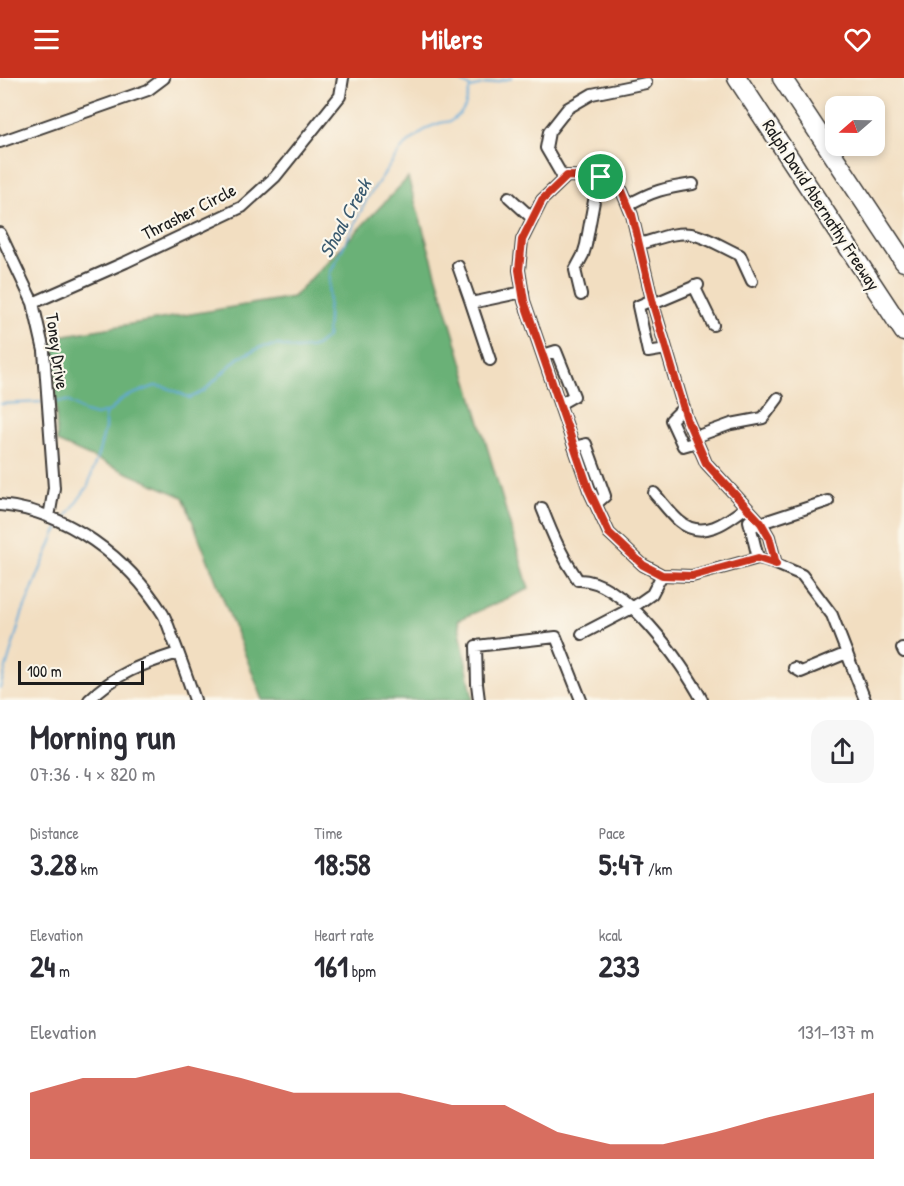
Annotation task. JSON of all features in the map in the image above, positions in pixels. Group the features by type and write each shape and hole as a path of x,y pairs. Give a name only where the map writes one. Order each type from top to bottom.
{"highway":[{"name":"Ralph David Abernathy Freeway","path":"737,78 904,334"},
{"name":"Ralph David Abernathy Freeway","path":"782,78 904,262"},
{"path":"839,163 904,254"}],"street":[{"path":"0,142 148,90 164,78"},
{"name":"Thrasher Circle","path":"33,303 242,207 275,177 340,96 343,78"},
{"path":"564,179 546,148 549,132 568,108 592,94 646,83"},
{"path":"776,564 769,537 756,525 746,507 706,463 696,439 666,349 652,302 632,215 622,191 601,177 567,176 542,200 532,218 522,240 519,270 524,301 574,447 586,444 605,496 596,504 609,533 643,565 662,575 692,576 758,558 802,575 832,615 865,700"},
{"path":"581,296 575,270 586,245 601,177"},
{"path":"628,205 652,192 693,183"},
{"path":"509,197 532,218"},
{"name":"Toney Drive","path":"0,233 33,303 44,351 54,488 49,517"},
{"path":"639,244 689,234 706,238 740,255 752,281"},
{"path":"458,266 490,360"},
{"path":"666,349 648,352 638,306 696,285 713,324"},
{"path":"471,303 523,292"},
{"path":"543,355 556,351 574,396 560,404"},
{"path":"684,407 671,420 683,446 731,424 763,418 778,399"},
{"path":"654,493 680,522 693,529 713,528 746,507"},
{"path":"756,525 828,501"},
{"path":"0,505 32,510 76,530 101,545 132,573 164,616 195,700"},
{"path":"542,508 553,538 564,560 578,580 586,580 604,587 632,608 663,641 702,700"},
{"path":"756,525 758,558"},
{"path":"582,634 632,608 652,594 662,575"},
{"path":"479,700 476,646 556,637 581,700"},
{"path":"89,700 108,683 124,673 178,652"},
{"path":"794,668 801,672 847,653"}],"green space":[{"path":"408,178 529,589 458,620 473,700 263,700 183,497 57,442 54,337 293,297"}],"waterway":[{"path":"455,78 470,87"},
{"name":"Shoal Creek","path":"470,88 512,78"},
{"name":"Shoal Creek","path":"52,402 68,401 85,412 96,415 110,411 123,398 155,386 168,388 190,398 204,391 238,358 261,347 278,345 296,349 316,346 327,337 330,273 368,197 402,148 427,128 451,121 460,114 465,107 470,88"},
{"name":"Shoal Creek","path":"0,404 43,402"},
{"path":"64,520 88,486 105,428 105,413"},
{"path":"0,688 22,614 55,534 61,525"}],"route":[{"path":"567,176 601,177 622,191 632,215 653,304 687,419 706,463 761,523 769,537 776,564 758,558 692,576 662,575 643,565 609,533 589,490 524,301 519,270 522,240 542,200 567,176"}]}
